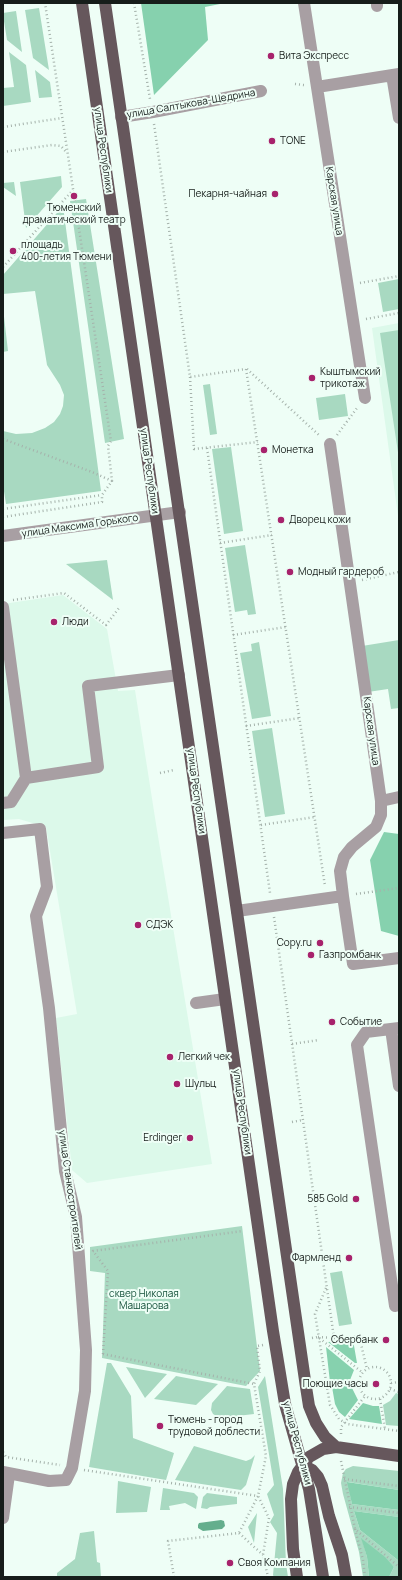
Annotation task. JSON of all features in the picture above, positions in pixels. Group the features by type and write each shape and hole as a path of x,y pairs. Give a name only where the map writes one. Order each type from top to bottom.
{"main road":[{"name":"улица Республики","path":"82,3 275,1343 285,1404 303,1464 315,1518 323,1577"},
{"path":"105,3 308,1400 312,1415 320,1430 338,1448"},
{"path":"297,1577 293,1549 291,1499 293,1484 303,1464 309,1457 317,1452 338,1448 399,1456"},
{"path":"303,1464 312,1470 318,1477 322,1486 329,1516 342,1555 346,1577"}],"street":[{"name":"Карская улица","path":"304,3 365,398"},
{"path":"317,87 396,74 399,118"},
{"name":"улица Салтыкова-Щедрина","path":"121,116 153,112 261,91"},
{"name":"Карская улица","path":"330,444 381,801 381,815 376,827 352,847 344,857 340,871 353,964 399,958"},
{"name":"улица Максима Горького","path":"3,536 180,512"},
{"path":"3,803 11,802 26,778 7,604"},
{"path":"26,778 98,767 88,686 179,674"},
{"path":"381,801 399,797"},
{"name":"улица Станкостроителей","path":"3,832 40,828 47,887 36,916 49,1008 66,1171 76,1217 86,1350 85,1391 72,1468 66,1480 50,1481 6,1473"},
{"path":"237,911 344,896"},
{"path":"196,1003 226,999"},
{"path":"399,1086 395,1028 366,1032 357,1045 394,1306 399,1306"},
{"path":"3,1518 6,1473"}],"path":[{"path":"3,517 102,502 102,495 112,481 108,446 111,441 45,3"},
{"path":"134,3 153,112 190,377 194,449 258,442"},
{"path":"3,127 62,118"},
{"path":"3,152 52,145 61,146 68,154"},
{"path":"3,267 73,190"},
{"path":"347,284 399,276"},
{"path":"353,321 399,313"},
{"path":"190,377 246,369 330,444 365,398"},
{"path":"246,369 324,878"},
{"path":"3,440 92,472 112,481"},
{"path":"3,509 102,495"},
{"path":"220,543 272,535"},
{"path":"350,583 399,572"},
{"path":"7,604 64,593 106,625 119,608"},
{"path":"233,635 286,627"},
{"path":"246,726 300,718"},
{"path":"160,773 174,770"},
{"path":"261,826 315,817"},
{"path":"344,896 399,888"},
{"path":"292,1044 318,1040"},
{"path":"292,1122 303,1120"},
{"path":"103,1354 108,1272 93,1252 243,1231"},
{"path":"326,1288 315,1314 330,1406 339,1418 351,1425 399,1431"},
{"path":"299,1340 318,1337 334,1338 359,1336 367,1369"},
{"path":"318,1337 363,1373"},
{"path":"239,1533 258,1496 266,1456 254,1384 260,1371 257,1346 275,1343"},
{"path":"86,1350 254,1384"},
{"path":"376,1367 381,1368 387,1373 391,1383 390,1389 386,1396 374,1400 365,1396 361,1392 358,1383 363,1373 367,1369 376,1367"},
{"path":"391,1383 399,1382"},
{"path":"326,1385 358,1383"},
{"path":"390,1389 399,1392"},
{"path":"365,1396 341,1427 338,1448 363,1560 365,1577"},
{"path":"380,1399 385,1429"},
{"path":"3,1452 6,1457 59,1465 63,1463 72,1468 258,1496"},
{"path":"344,1478 399,1486"},
{"path":"258,1496 269,1518 263,1555 268,1577"},
{"path":"350,1506 399,1513"},
{"path":"355,1529 399,1567"},
{"path":"174,1577 168,1541 239,1533 263,1555"}],"shaded area":[{"path":"141,3 225,3 205,7 208,40 154,95"},
{"path":"399,323 399,523 372,328"},
{"path":"63,595 107,629 118,691 135,690 212,1164 87,1183 72,1170 56,1018 77,1014 46,827 19,819 3,820 3,604"},
{"path":"384,832 399,834 399,936 381,931 370,860"},
{"path":"353,1340 357,1363 328,1342"},
{"path":"326,1347 354,1370 350,1380 330,1382"},
{"path":"351,1386 358,1400 345,1417 339,1412 335,1404 332,1387"},
{"path":"363,1403 379,1406 382,1424 349,1419"},
{"path":"347,1482 399,1490 399,1510 352,1504"},
{"path":"354,1511 399,1517 399,1561 360,1530"},
{"path":"221,1520 224,1521 225,1526 222,1529 203,1531 198,1528 199,1523"},
{"path":"361,1538 385,1557 394,1567 389,1577 369,1577 367,1557"}],"green space":[{"path":"39,8 49,70 33,58 25,10"},
{"path":"16,11 22,52 7,40 3,15 3,13"},
{"path":"9,52 26,65 31,102 3,106 3,88 14,87"},
{"path":"35,70 50,82 52,97 39,98"},
{"path":"61,176 62,187 26,228 20,182"},
{"path":"14,182 16,196 3,187 3,183"},
{"path":"86,199 124,439 105,443 70,201"},
{"path":"63,206 101,491 6,504 3,485 3,431 16,434 32,433 45,428 54,422 60,414 63,406 64,395 60,385 47,365 35,291 3,294 3,275"},
{"path":"399,279 399,309 383,312 378,283"},
{"path":"3,308 8,351 3,352"},
{"path":"399,330 399,459 380,333"},
{"path":"210,384 217,434 210,435 203,385"},
{"path":"345,394 348,416 319,420 316,398"},
{"path":"231,447 243,531 224,534 212,449"},
{"path":"245,545 256,614 248,615 247,610 235,612 225,548"},
{"path":"107,560 113,600 66,564"},
{"path":"399,640 399,708 391,709 388,689 368,692 362,646"},
{"path":"259,642 271,716 252,719 240,653 252,651 251,644"},
{"path":"272,728 285,814 265,817 252,731"},
{"name":"сквер Николая Машарова","path":"242,1226 260,1371 246,1386 102,1358 105,1273 90,1271 90,1247"},
{"path":"342,1271 352,1324 339,1326 330,1273"},
{"path":"107,1363 111,1363 131,1396 133,1438 174,1453 166,1480 89,1467"},
{"path":"126,1367 167,1374 145,1398"},
{"path":"176,1376 218,1384 196,1405 154,1399"},
{"path":"265,1376 283,1489 286,1564 288,1577 274,1577 273,1575 277,1533 270,1522 274,1515 267,1494 274,1485 258,1387"},
{"path":"227,1386 250,1389 254,1414 220,1418 213,1414 211,1410 212,1403"},
{"path":"396,1393 399,1394 399,1426 386,1425 383,1405 390,1401"},
{"path":"194,1446 246,1461 255,1455 246,1485 241,1490 175,1480"},
{"path":"353,1466 399,1471 399,1490 348,1482 352,1504 399,1510 399,1517 354,1511 360,1530 399,1561 399,1577 389,1577 394,1567 362,1539 367,1557 369,1577 363,1577 359,1552 341,1483 343,1473 346,1469"},
{"path":"118,1481 151,1487 147,1512 116,1513"},
{"path":"163,1488 194,1493 198,1497 196,1509 185,1503 169,1506 170,1510 160,1510"},
{"path":"207,1493 237,1497 237,1504 210,1507 207,1509 201,1508 203,1497"},
{"path":"257,1513 254,1543 248,1527"},
{"path":"94,1531 97,1562 100,1563 101,1577 57,1577 57,1573 75,1559 80,1533"}],"place":[{"name":"Вита Экспресс","path":"271,56"},
{"name":"TONE","path":"272,141"},
{"name":"Пекарня-чайная","path":"275,194"},
{"name":"Тюменский драматический театр","path":"74,196"},
{"name":"площадь 400-летия Тюмени","path":"13,251"},
{"name":"Кыштымский трикотаж","path":"312,378"},
{"name":"Монетка","path":"264,450"},
{"name":"Дворец кожи","path":"281,520"},
{"name":"Модный гардероб","path":"290,572"},
{"name":"Люди","path":"54,622"},
{"name":"СДЭК","path":"138,925"},
{"name":"Copy.ru","path":"320,943"},
{"name":"Газпромбанк","path":"311,955"},
{"name":"Событие","path":"332,1022"},
{"name":"Легкий чек","path":"170,1057"},
{"name":"Шульц","path":"177,1084"},
{"name":"Erdinger","path":"190,1138"},
{"name":"585 Gold","path":"356,1199"},
{"name":"Фармленд","path":"349,1258"},
{"name":"Сбербанк","path":"386,1340"},
{"name":"Поющие часы","path":"376,1384"},
{"name":"Тюмень - город трудовой доблести","path":"160,1426"},
{"name":"Своя Компания","path":"230,1563"}]}
